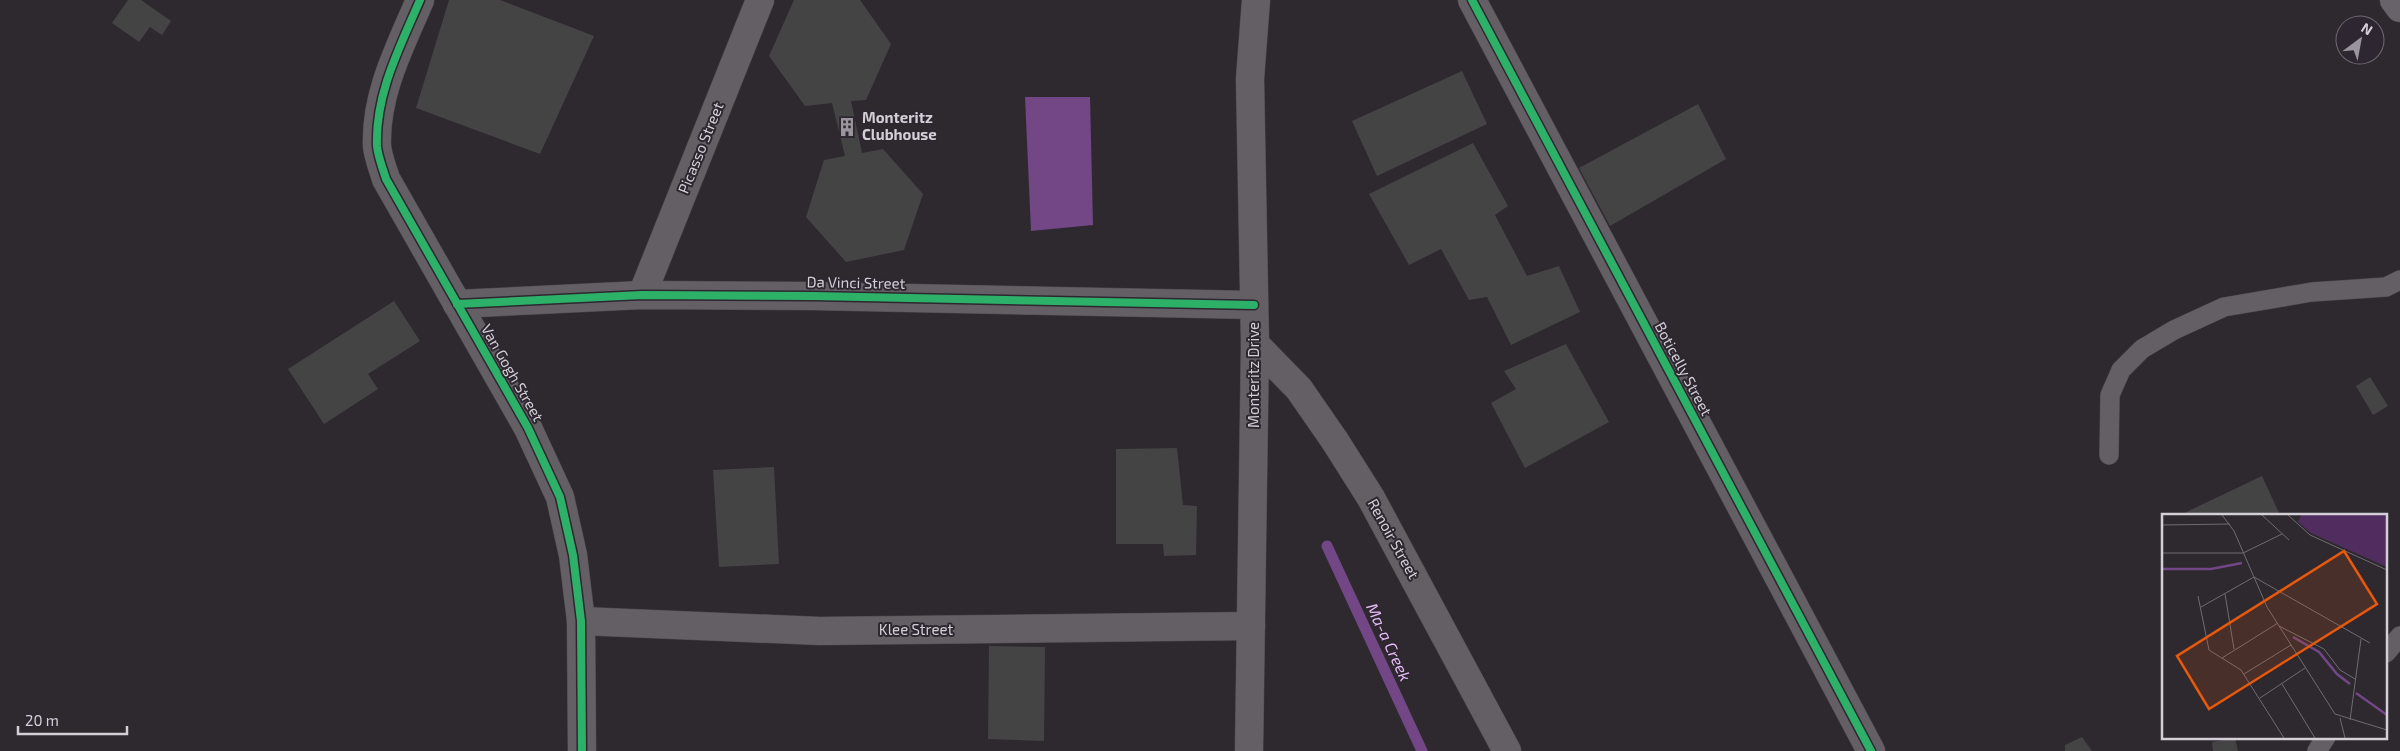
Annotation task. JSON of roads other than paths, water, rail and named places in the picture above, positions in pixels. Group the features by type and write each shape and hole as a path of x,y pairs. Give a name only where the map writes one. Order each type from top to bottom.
{"main road":[{"path":"2394,0 2400,8"}],"street":[{"name":"Van Gogh Street","path":"420,0 388,76 378,114 377,148 386,179 528,428 560,497 573,556 581,622 582,751"},
{"name":"Picasso Street","path":"642,295 760,0"},
{"name":"Monteritz Drive","path":"1249,751 1255,344 1250,78 1256,0"},
{"name":"Boticelly Street","path":"1472,0 1871,751"},
{"name":"Da Vinci Street","path":"457,304 642,295 813,296 1254,305"},
{"name":"Renoir Street","path":"1255,344 1299,389 1356,473 1508,751"},
{"name":"Klee Street","path":"581,622 820,630 1251,626"}],"lane":[{"path":"2109,455 2110,395 2121,370 2142,349 2174,330 2224,307 2312,292 2386,287 2400,280"},
{"path":"2388,651 2400,636"},
{"path":"2317,751 2325,738"}],"waterway":[{"name":"Ma-a Creek","path":"1327,546 1422,751"}],"place":[{"name":"Monteritz Clubhouse","path":"847,127"}]}
